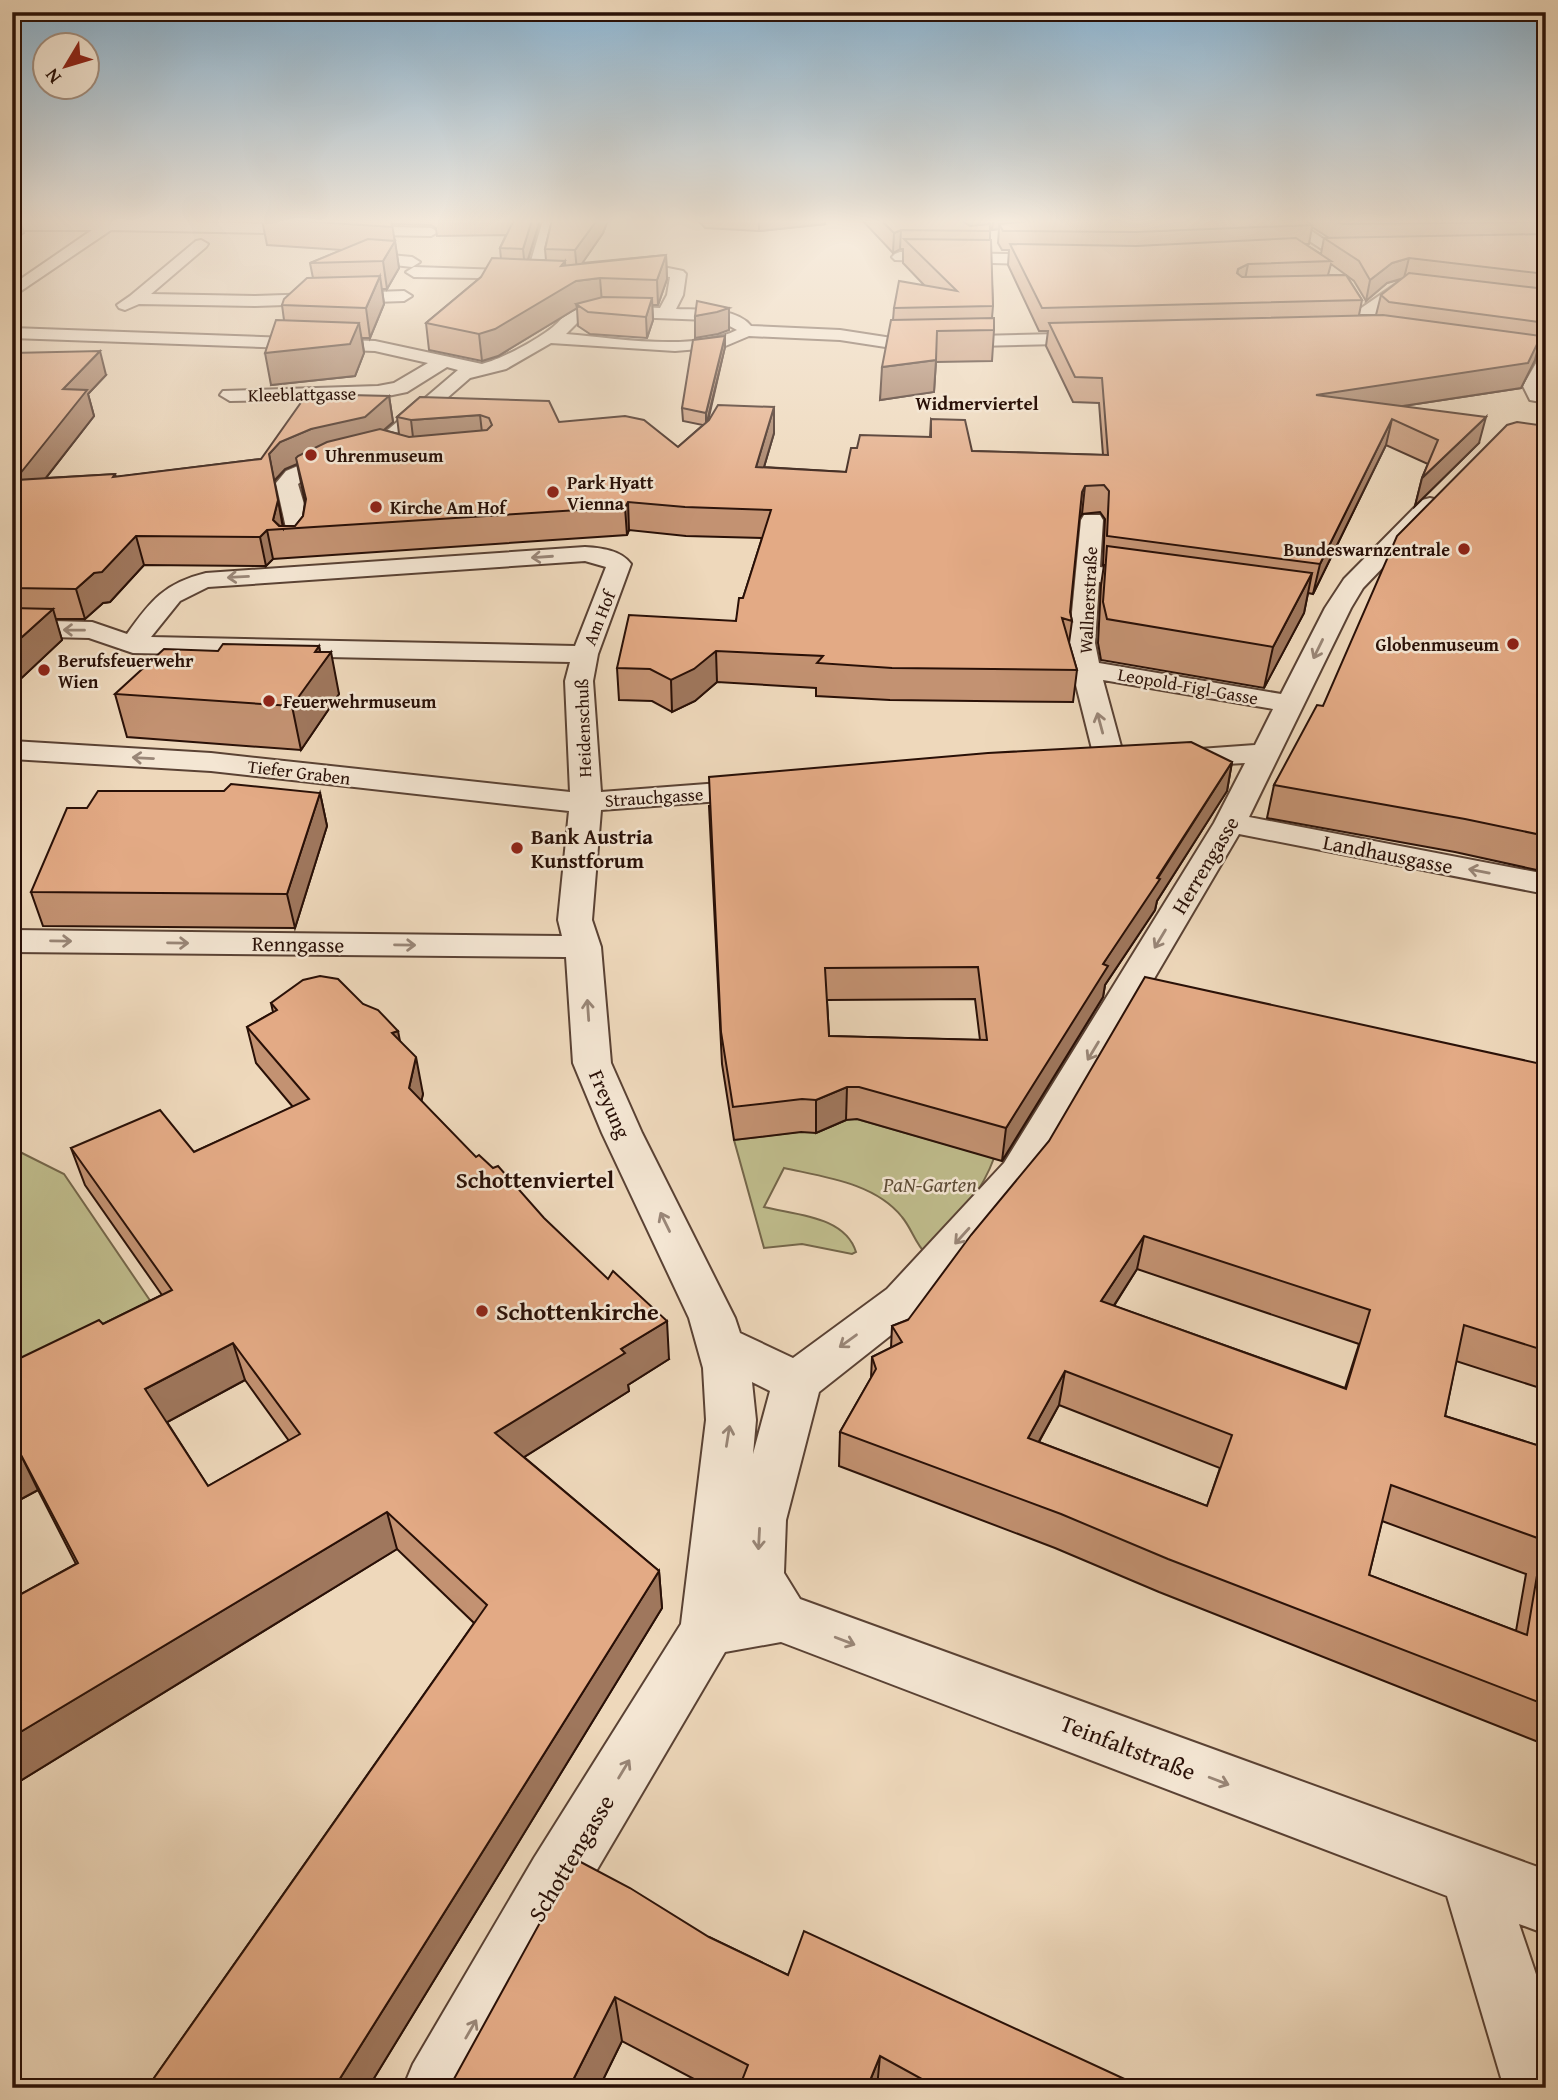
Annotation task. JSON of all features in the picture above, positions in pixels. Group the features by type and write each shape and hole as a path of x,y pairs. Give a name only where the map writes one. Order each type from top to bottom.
{"street":[{"path":"68,335 100,318"},
{"path":"290,559 298,528 287,483 294,476 324,462 377,449 390,449 457,378 500,365 549,338 572,318"},
{"path":"729,318 744,326 745,331"},
{"path":"549,338 694,346 730,340 745,331 840,335 892,343 1116,338"},
{"path":"12,333 381,341 443,362 480,369"},
{"name":"Kleeblattgasse","path":"265,359 282,340"},
{"path":"1468,344 1546,354"},
{"name":"Kleeblattgasse","path":"247,377 230,395 378,392 400,388 443,362"},
{"path":"1542,396 1532,386 1545,362"},
{"name":"Herrengasse","path":"797,1382 903,1301 1019,1173 1144,995 1338,608 1353,584 1444,491"},
{"name":"Wallnerstraße","path":"1092,520 1082,643 1086,669 1119,761 1267,753"},
{"name":"Am Hof","path":"585,554 610,558 617,561 620,568 585,654 133,645 175,591 190,583 222,578 290,559 585,554"},
{"path":"1088,573 1182,586"},
{"path":"1312,604 1338,608"},
{"path":"12,628 92,630 133,645"},
{"name":"Heidenschuß","path":"585,654 579,681 586,802"},
{"name":"Leopold-Figl-Gasse","path":"1086,669 1291,704"},
{"name":"Tiefer Graben","path":"12,750 211,762 550,801 586,802"},
{"name":"Strauchgasse","path":"586,802 783,787"},
{"name":"Freyung","path":"586,802 575,919 583,947 592,1063 622,1133 712,1318 722,1345 730,1390 731,1420 708,1630"},
{"name":"Landhausgasse","path":"1230,823 1546,884"},
{"name":"Renngasse","path":"12,940 583,947"},
{"path":"708,1630 781,1617 757,1577 760,1520 797,1382 722,1345"},
{"name":"Teinfaltstraße","path":"781,1617 1546,1902"},
{"name":"Schottengasse","path":"437,2088 556,1880 708,1630"},
{"path":"1472,1876 1539,2088"}],"green space":[{"name":"PaN-Garten","path":"857,1119 994,1158 973,1198 926,1254 902,1217 878,1196 832,1178 784,1168 764,1207 804,1215 830,1224 850,1240 856,1252 852,1254 802,1244 764,1248 734,1140 807,1131 822,1120"},
{"path":"12,1148 64,1174 164,1321 12,1397"}],"building":[{"path":"432,318 514,318 495,329 479,334 426,323"},
{"path":"994,318 994,330 937,331 936,360 882,367 891,320"},
{"path":"1406,318 1541,336 1528,363 1316,395 1486,417 1422,478 1438,440 1392,419 1320,564 1107,536 1109,491 1104,485 1085,486 1082,492 1070,612 1072,621 1062,618 1077,670 892,668 817,663 823,656 716,651 694,669 671,680 650,669 617,668 629,615 736,621 739,598 743,598 771,510 628,502 625,507 267,530 260,537 136,536 102,572 94,573 76,589 12,588 12,353 100,351 63,389 87,390 15,480 115,474 113,477 261,459 307,394 389,396 365,417 311,429 280,442 269,454 278,500 273,520 279,526 295,526 303,516 306,499 296,458 298,456 327,442 380,429 409,437 487,430 492,425 489,418 480,415 411,420 397,417 420,397 549,401 559,422 625,416 644,420 678,447 709,420 718,405 774,407 756,467 846,472 851,448 857,448 860,435 931,437 931,419 965,420 972,451 1108,455 1102,378 1075,377 1049,323"},
{"path":"1509,318 1546,318 1546,323"},
{"path":"276,320 359,323 350,344 265,353"},
{"path":"725,336 706,413 682,408 693,340"},
{"path":"1517,422 1546,426 1546,836 1274,785 1317,705 1323,706 1397,536 1507,425"},
{"path":"1107,546 1312,573 1273,647 1107,619 1103,602"},
{"path":"12,608 53,609 12,646"},
{"path":"223,644 319,646 315,652 331,652 292,706 115,694 164,649 218,651"},
{"path":"1191,742 1232,762 1157,878 1160,879 1103,964 1108,966 1006,1128 859,1087 847,1087 816,1100 802,1099 733,1107 721,1032 709,777 988,753","holes":["978,967 987,1040 829,1036 825,968"]},
{"path":"231,784 320,793 287,894 31,892 67,808 87,808 98,791 224,791"},
{"path":"320,976 338,979 363,1004 378,1010 398,1031 392,1033 416,1057 409,1088 476,1157 479,1155 493,1168 498,1166 544,1218 608,1279 613,1271 667,1321 621,1349 625,1353 495,1433 659,1571 334,2088 147,2088 487,1605 387,1512 12,1737 12,1599 78,1563 20,1453 12,1456 12,1362 99,1320 103,1324 172,1290 71,1148 160,1110 194,1152 309,1099 247,1027 277,1010 271,1003 303,980","holes":["233,1343 300,1434 208,1486 145,1389"]},
{"path":"1145,977 1546,1065 1546,1351 1464,1325 1445,1416 1546,1448 1546,1705 1168,1559 1061,1514 840,1432 876,1369 872,1357 902,1342 892,1326 908,1320 971,1235 1049,1141","holes":["1144,1236 1370,1310 1346,1389 1101,1301","1065,1371 1232,1435 1207,1506 1028,1438","1391,1485 1543,1540 1527,1635 1369,1575"]},
{"path":"575,1859 630,1888 709,1937 788,1975 804,1931 1144,2088 938,2088 880,2056 867,2088 739,2088 748,2065 615,1997 569,2088 449,2088"}],"place":[{"name":"Uhrenmuseum","path":"311,455"},
{"name":"Park Hyatt Vienna","path":"553,492"},
{"name":"Kirche Am Hof","path":"376,507"},
{"name":"Bundeswarnzentrale","path":"1464,549"},
{"name":"Globenmuseum","path":"1513,644"},
{"name":"Berufsfeuerwehr Wien","path":"44,670"},
{"name":"Feuerwehrmuseum","path":"269,701"},
{"name":"Bank Austria Kunstforum","path":"517,848"},
{"name":"Schottenkirche","path":"482,1311"}],"district":[{"name":"Widmerviertel","path":"977,403"},
{"name":"Schottenviertel","path":"535,1179"}]}
